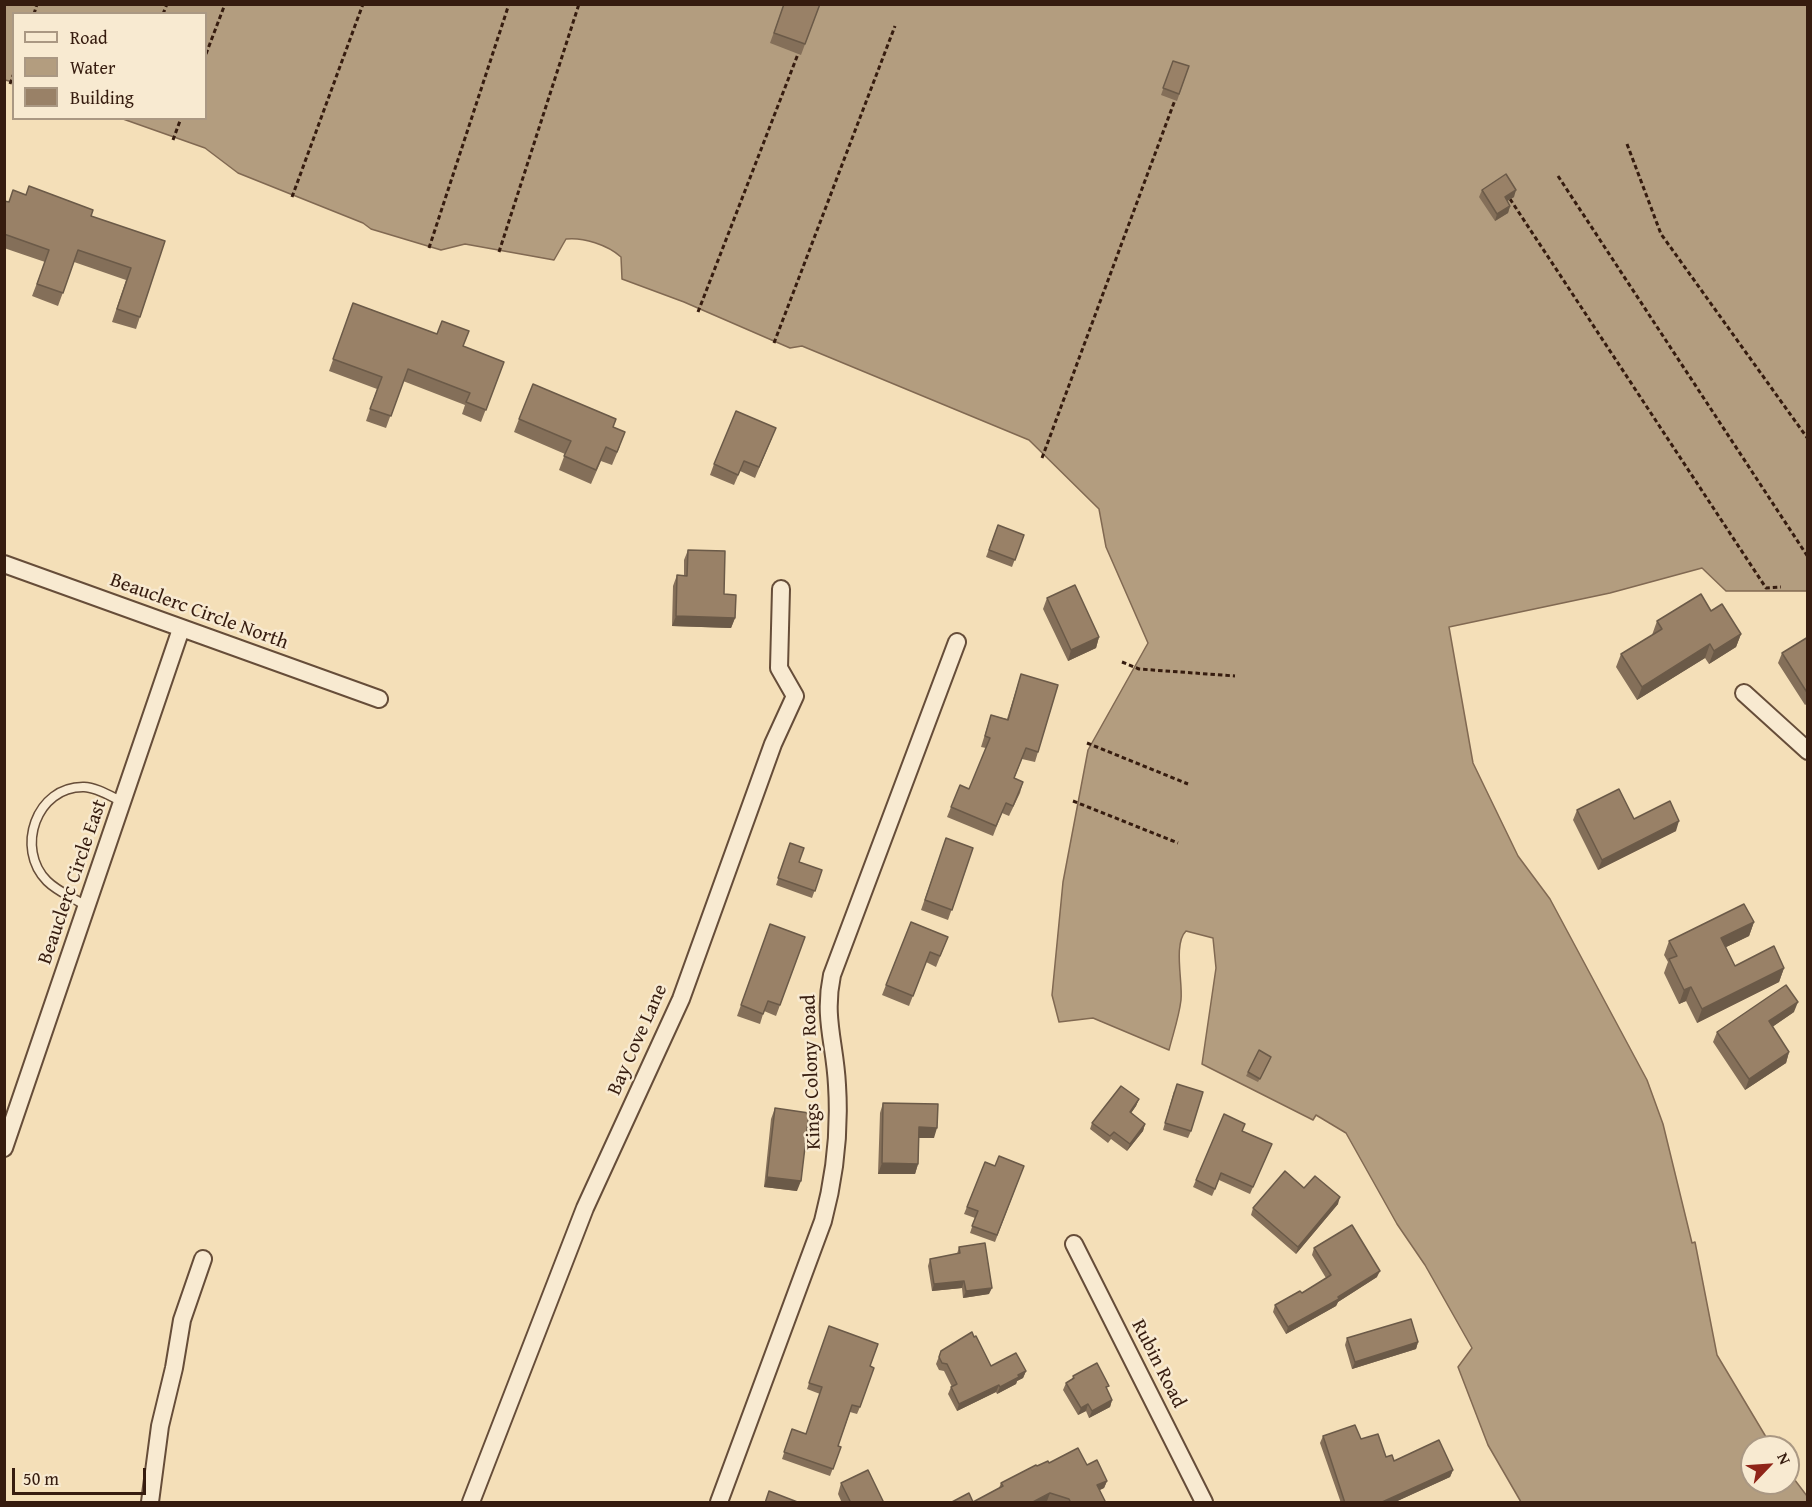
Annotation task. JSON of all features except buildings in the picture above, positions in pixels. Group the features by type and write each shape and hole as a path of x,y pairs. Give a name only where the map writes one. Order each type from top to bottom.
{"street":[{"name":"Beauclerc Circle North","path":"4,564 379,699"},
{"name":"Bay Cove Lane","path":"471,1503 585,1208 681,999 773,744 795,696 779,668 781,589"},
{"name":"Beauclerc Circle East","path":"4,1148 182,629"},
{"name":"Kings Colony Road","path":"719,1503 823,1221 830,1194 838,1136 837,1085 827,1007 832,975 957,642"},
{"path":"1744,693 1808,751"},
{"name":"Rubin Road","path":"1074,1244 1204,1503"},
{"path":"150,1503 160,1426 174,1368 182,1320 203,1259"}],"lane":[{"path":"86,906 48,882 35,865 31,850 32,832 40,813 52,796 67,790 86,787 123,802"}],"path":[{"path":"207,51 225,4"},
{"path":"292,197 363,4"},
{"path":"429,248 509,4"},
{"path":"499,252 579,4"},
{"path":"774,343 895,26"},
{"path":"698,312 798,54"},
{"path":"10,84 12,78"},
{"path":"1042,458 1175,100"},
{"path":"172,140 180,120"},
{"path":"1627,144 1661,234 1808,439"},
{"path":"1558,176 1808,557"},
{"path":"1510,199 1766,588 1780,587"},
{"path":"1122,662 1139,669 1235,676"},
{"path":"1087,743 1188,784"},
{"path":"1073,801 1178,843"}],"water":[{"path":"5,4 1807,5 1807,591 1726,591 1702,568 1610,593 1449,627 1473,763 1518,856 1550,899 1647,1080 1663,1124 1692,1243 1695,1242 1717,1355 1765,1435 1740,1435 1740,1495 1800,1495 1800,1487 1807,1496 1807,1502 1521,1502 1488,1445 1458,1367 1472,1348 1425,1265 1397,1224 1346,1133 1316,1115 1313,1120 1202,1064 1216,968 1213,938 1186,931 1182,937 1179,954 1181,1000 1169,1050 1093,1018 1059,1022 1052,995 1063,882 1088,750 1148,643 1106,547 1099,509 1029,440 802,346 790,348 684,302 622,279 621,257 595,243 580,239 566,239 554,260 465,244 441,250 371,229 363,223 238,173 205,148 126,120 207,120 207,12 12,12 12,82 5,80"}]}
